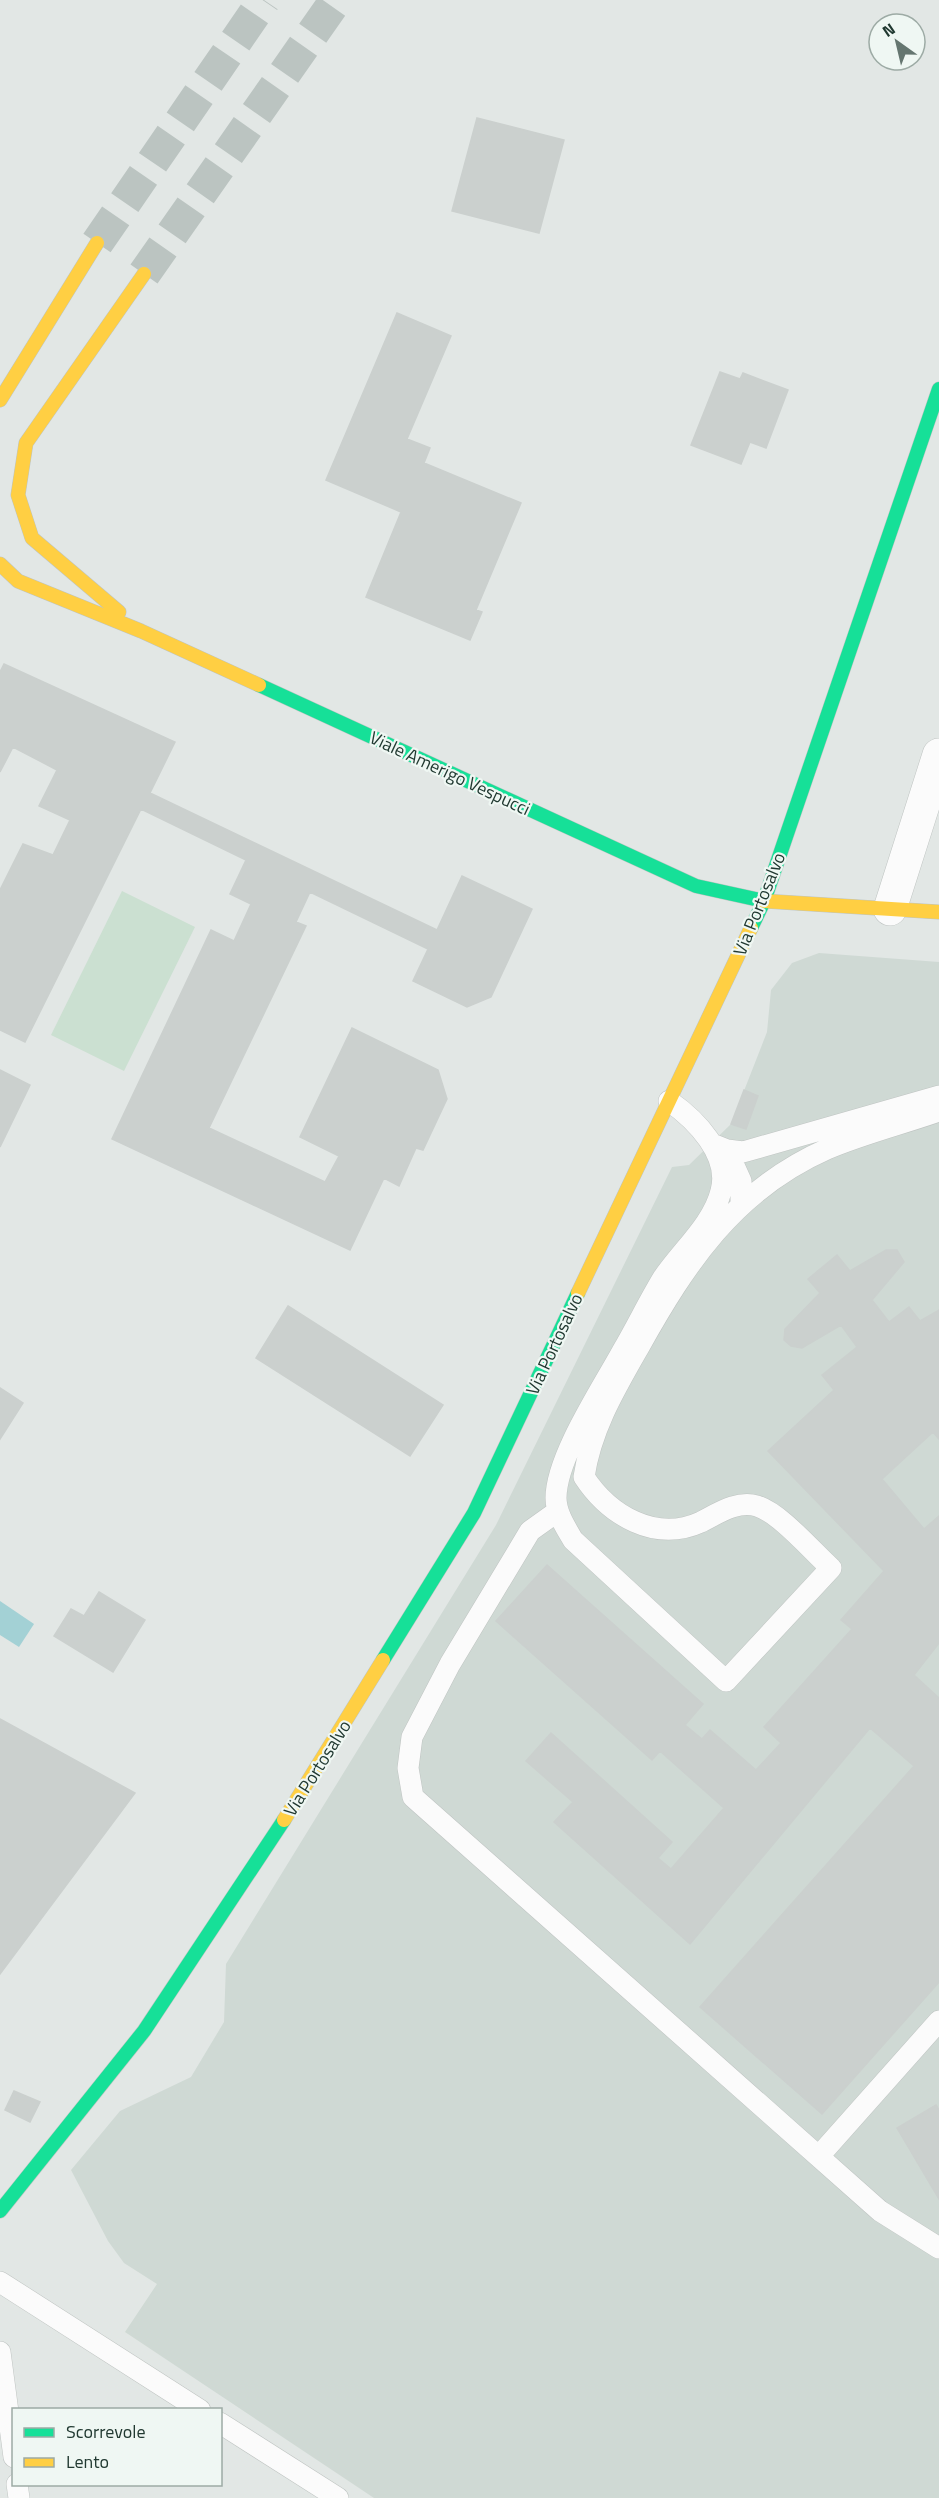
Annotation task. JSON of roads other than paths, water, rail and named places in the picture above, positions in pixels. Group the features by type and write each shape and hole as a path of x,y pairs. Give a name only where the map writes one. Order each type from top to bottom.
{"main road":[{"path":"0,400 97,243"},
{"path":"141,631 32,538 18,495 26,443 144,274"},
{"name":"Via Portosalvo","path":"0,2211 144,2031 251,1873 474,1513 764,901 939,389"},
{"path":"0,564 18,581 141,631"},
{"name":"Viale Amerigo Vespucci","path":"141,631 696,886 764,901 939,912"}],"street":[{"path":"890,909 939,755"}],"lane":[{"path":"720,1147 743,1152 939,1096"},
{"path":"669,1101 690,1115 720,1147 741,1181 741,1203"},
{"path":"720,1147 722,1189 712,1211 663,1278 572,1445 562,1464 556,1498 558,1511 573,1540 726,1681 831,1568 771,1513 756,1505 727,1508 698,1523 678,1528 650,1529 626,1519 596,1495 584,1477 587,1455 604,1410 674,1284 706,1241 741,1203 786,1172 826,1150 939,1111"},
{"path":"558,1511 530,1531 450,1664 412,1737 408,1768 413,1797 880,2211 939,2248"},
{"path":"819,2156 939,2021"},
{"path":"0,2282 198,2408"},
{"path":"0,2352 12,2442"},
{"path":"222,2424 338,2498"}],"water":[{"path":"0,1601 34,1624 19,1647 0,1635"}],"tunnel":[{"path":"97,243 264,0"},
{"path":"144,274 336,0"}]}
